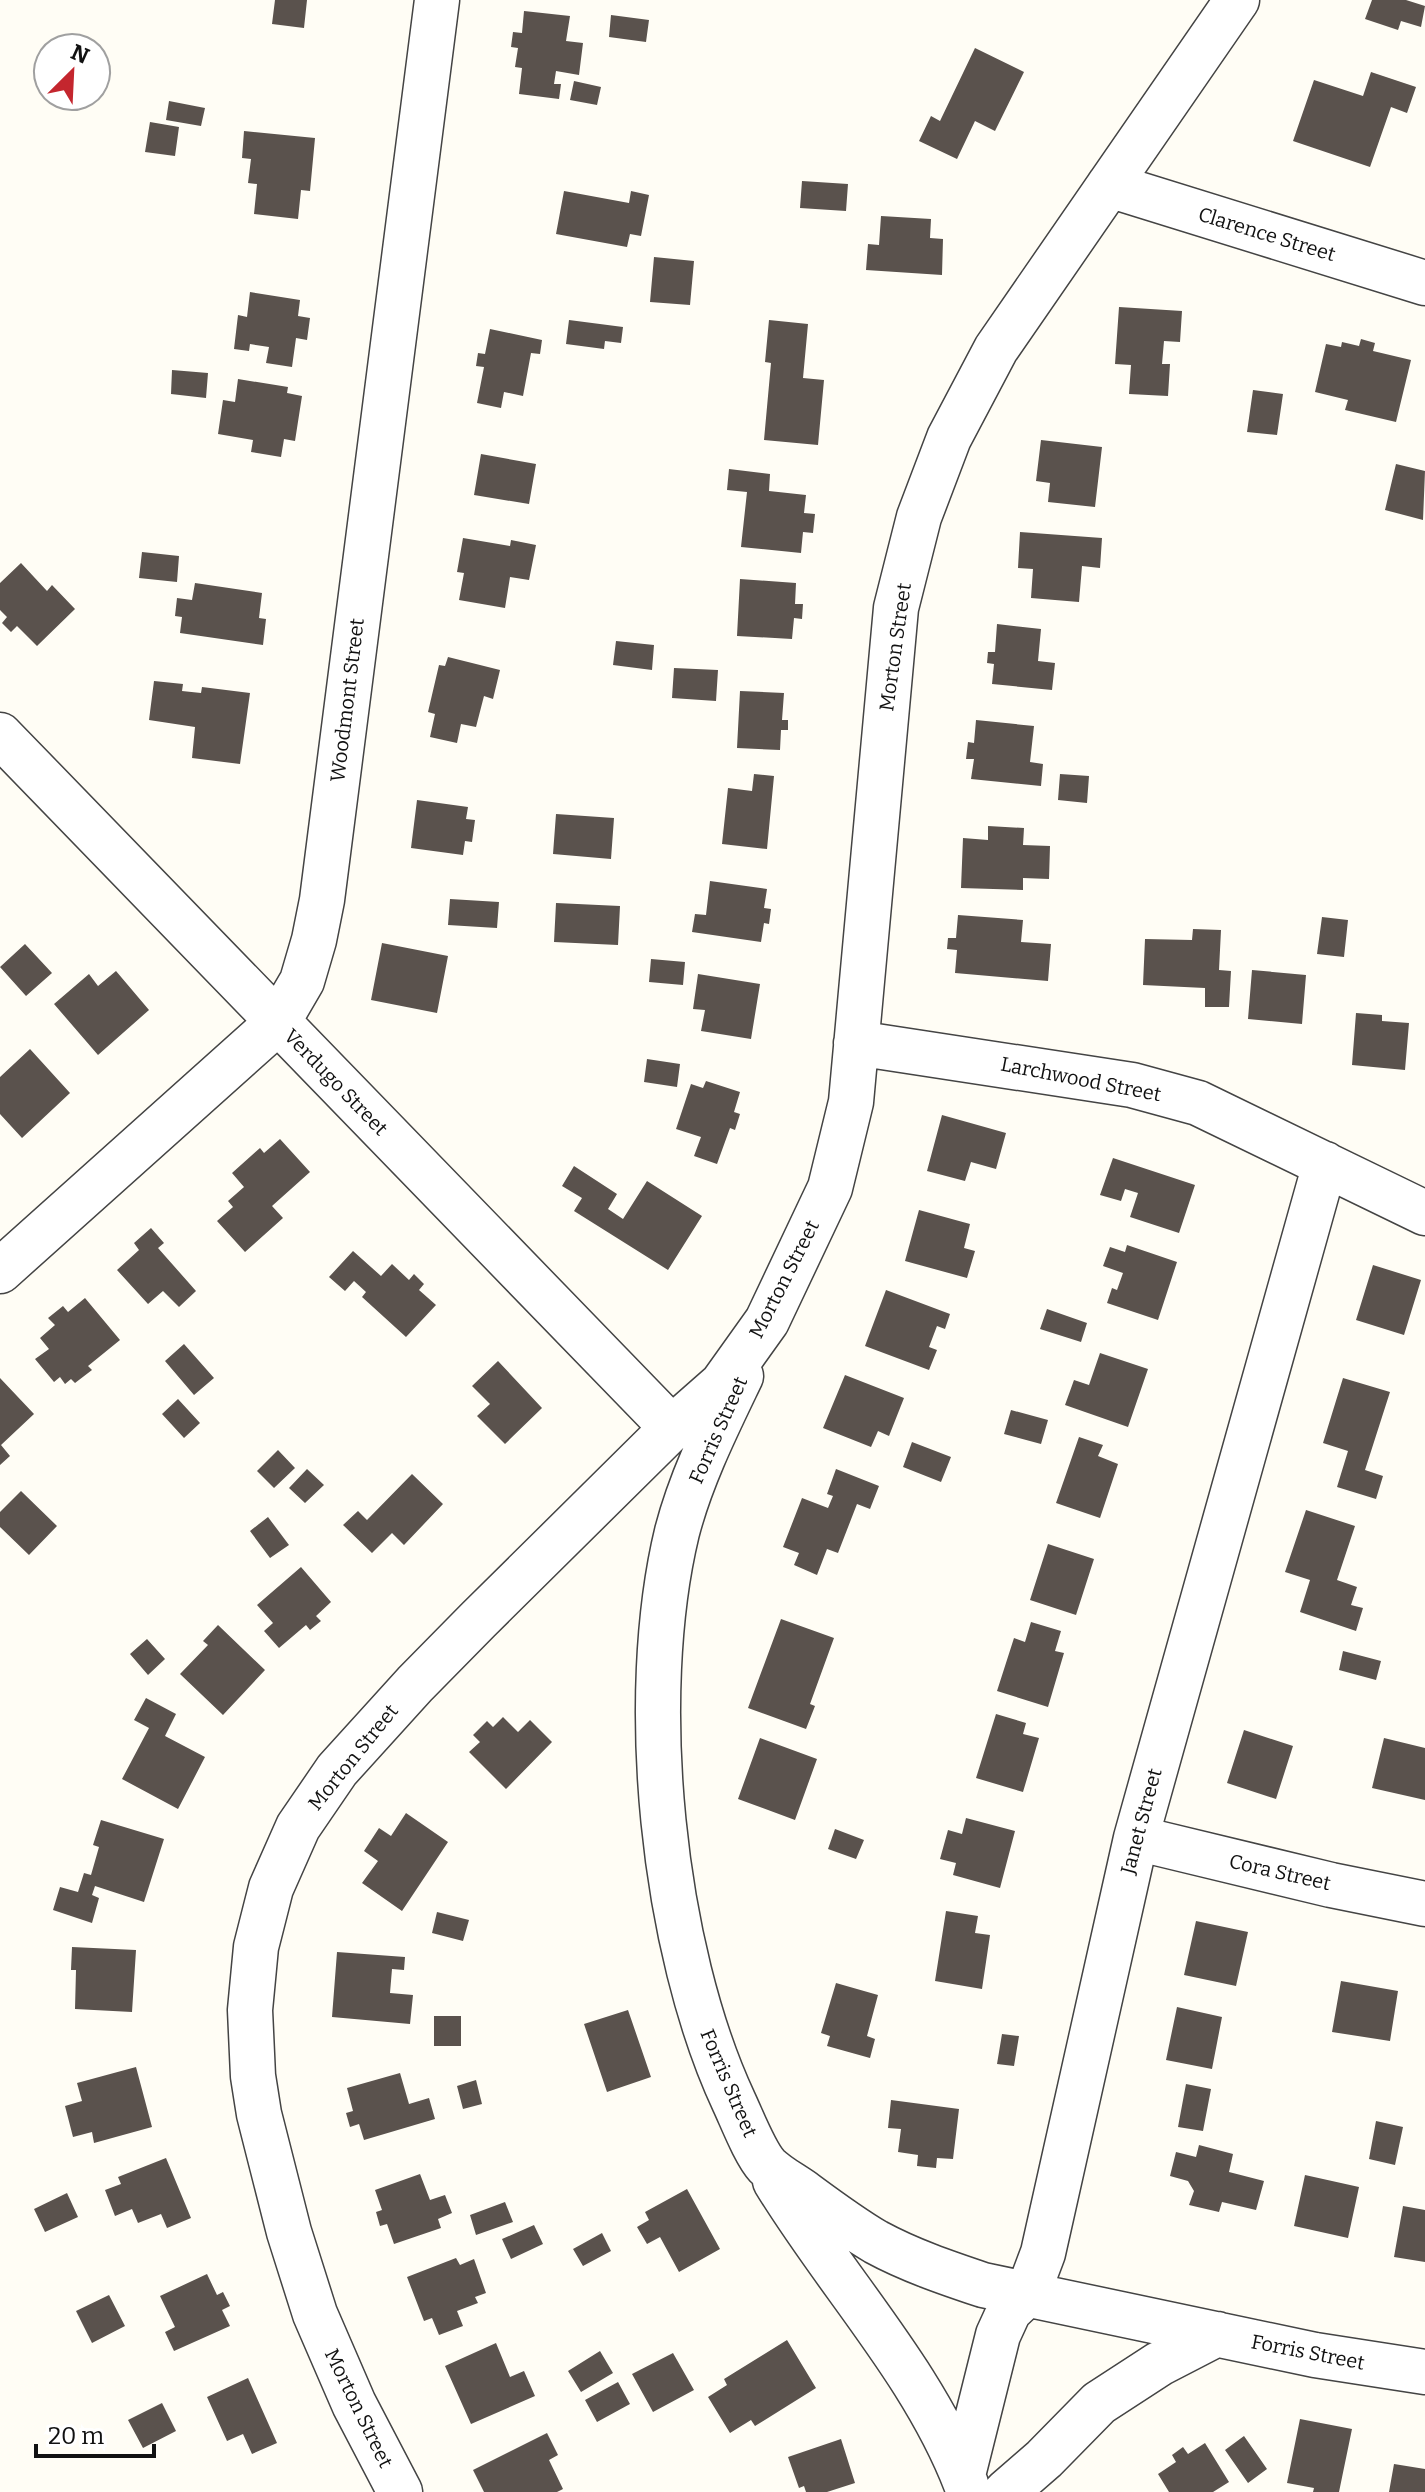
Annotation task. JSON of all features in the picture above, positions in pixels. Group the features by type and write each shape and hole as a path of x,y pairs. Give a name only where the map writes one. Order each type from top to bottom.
{"street":[{"name":"Woodmont Street","path":"0,1271 278,1022 302,981 322,900 437,0"},
{"name":"Morton Street","path":"400,2492 354,2404 315,2314 289,2232 259,2114 251,2043 252,1976 262,1917 271,1888 293,1837 337,1770 467,1630 672,1428 722,1384 767,1321 830,1188 851,1102 896,608 919,517 949,438 996,349 1237,0"},
{"name":"Clarence Street","path":"1109,185 1425,283"},
{"name":"Verdugo Street","path":"0,735 672,1428"},
{"name":"Larchwood Street","path":"856,1043 1059,1072 1132,1085 1198,1103 1425,1213"},
{"name":"Janet Street","path":"966,2484 998,2335 1009,2311 1028,2293 1043,2253 1136,1838 1325,1164"},
{"name":"Forris Street","path":"767,1321 701,1462 677,1534 660,1662 659,1726 668,1854 689,1972 724,2082 766,2165 880,2244 946,2273 983,2285 1315,2355 1425,2372"},
{"name":"Cora Street","path":"1136,1838 1331,1885 1425,1904"},
{"name":"Janet Street","path":"766,2165 805,2229 912,2381 950,2445 966,2484"},
{"path":"1006,2492 1044,2459 1099,2403 1159,2364 1217,2334"}],"building":[{"path":"275,0 307,0 304,28 272,24"},
{"path":"1372,0 1406,0 1425,6 1421,27 1401,21 1398,30 1365,19"},
{"path":"524,11 570,16 566,41 583,43 579,75 556,71 554,84 561,84 559,99 519,94 522,68 515,67 518,48 511,47 513,32 522,33"},
{"path":"611,15 649,20 646,42 609,37"},
{"path":"975,48 1024,72 995,131 975,121 957,159 919,141 931,116 940,121"},
{"path":"1371,72 1416,87 1407,113 1391,107 1370,167 1293,141 1314,80 1363,96"},
{"path":"574,81 601,87 597,105 570,100"},
{"path":"169,101 205,108 201,126 166,120"},
{"path":"150,122 179,127 175,156 145,152"},
{"path":"244,131 315,138 310,191 301,190 298,219 254,214 257,184 248,183 251,159 242,158"},
{"path":"802,181 848,184 846,211 800,208"},
{"path":"564,191 629,203 631,191 649,195 641,236 630,234 627,247 556,234"},
{"path":"881,216 931,219 930,238 943,239 942,275 866,270 868,244 879,245"},
{"path":"654,257 694,261 690,305 650,302"},
{"path":"250,292 300,300 298,316 310,318 307,340 296,338 292,367 266,363 269,347 250,344 249,351 234,349 238,315 247,317"},
{"path":"1119,307 1182,311 1180,342 1164,341 1162,364 1170,364 1168,396 1129,394 1131,365 1115,364"},
{"path":"569,320 623,327 621,343 605,341 604,349 566,344"},
{"path":"769,320 808,324 803,378 824,380 818,445 764,440 771,363 765,362"},
{"path":"490,329 542,340 540,354 531,353 523,396 504,392 501,408 477,403 484,367 476,366 478,353 485,354"},
{"path":"1361,339 1375,343 1373,351 1411,360 1396,422 1345,410 1348,400 1315,392 1326,344 1341,347 1342,342 1359,346"},
{"path":"172,370 208,373 206,398 171,394"},
{"path":"238,379 288,387 287,393 302,396 295,441 284,439 281,457 251,452 253,440 218,434 223,400 235,402"},
{"path":"1253,390 1283,394 1277,435 1247,432"},
{"path":"1041,440 1102,447 1095,507 1048,502 1050,483 1036,481"},
{"path":"481,454 536,464 529,504 474,495"},
{"path":"1396,464 1425,471 1423,520 1385,510"},
{"path":"729,469 770,474 769,491 806,495 804,513 815,514 813,533 803,532 801,553 741,547 747,492 727,490"},
{"path":"1020,532 1102,538 1100,568 1082,566 1079,602 1031,598 1033,569 1018,568"},
{"path":"463,538 510,546 511,540 536,545 529,580 510,577 505,608 459,600 464,573 457,572"},
{"path":"142,552 179,556 177,582 139,578"},
{"path":"21,563 47,591 52,585 75,609 37,646 17,626 11,632 2,623 7,617 0,610 0,583"},
{"path":"740,579 796,583 795,604 803,604 802,619 794,618 792,639 737,636"},
{"path":"195,583 262,593 259,618 266,619 263,645 180,633 182,617 175,616 177,598 192,600"},
{"path":"997,624 1041,629 1038,661 1055,663 1052,690 992,684 994,664 987,663 988,652 995,652"},
{"path":"616,641 654,645 652,670 613,665"},
{"path":"448,657 500,670 493,699 484,696 476,727 461,724 457,743 430,737 435,714 428,712 439,665 445,666"},
{"path":"674,668 718,670 716,701 672,698"},
{"path":"154,681 183,684 182,691 201,693 202,687 250,693 240,764 192,758 195,727 149,720"},
{"path":"740,691 784,693 782,720 788,720 788,730 781,730 780,750 737,748"},
{"path":"976,720 1034,726 1030,762 1043,764 1041,786 971,779 974,759 966,759 968,742 974,743"},
{"path":"754,774 774,776 767,849 722,844 728,788 752,791"},
{"path":"1060,774 1089,776 1087,803 1058,800"},
{"path":"417,800 468,807 466,819 475,820 472,842 465,841 463,855 411,848"},
{"path":"556,814 614,818 611,859 553,854"},
{"path":"988,826 1024,828 1023,845 1050,846 1049,879 1023,878 1023,890 961,888 963,838 988,840"},
{"path":"710,881 767,889 764,908 771,909 769,924 764,923 761,942 692,932 695,914 706,915"},
{"path":"450,899 499,902 497,928 448,925"},
{"path":"556,903 620,906 618,945 554,942"},
{"path":"958,915 1023,920 1021,942 1051,944 1048,981 955,973 957,950 947,949 948,938 956,938"},
{"path":"1322,917 1348,920 1344,957 1317,954"},
{"path":"1193,929 1221,930 1219,970 1231,971 1229,1007 1205,1007 1205,988 1143,985 1145,939 1192,940"},
{"path":"382,943 448,956 437,1013 371,1000"},
{"path":"25,944 52,973 26,996 0,967"},
{"path":"651,959 685,962 683,985 649,982"},
{"path":"1252,970 1306,975 1302,1024 1248,1019"},
{"path":"116,971 149,1010 98,1055 54,1004 89,974 98,986"},
{"path":"698,974 760,984 751,1039 701,1031 705,1010 693,1009"},
{"path":"1356,1013 1382,1015 1382,1021 1409,1023 1405,1070 1352,1065"},
{"path":"30,1049 70,1093 22,1138 0,1114 0,1077"},
{"path":"647,1059 680,1064 677,1087 644,1082"},
{"path":"706,1081 740,1092 734,1112 740,1114 735,1130 730,1128 717,1164 694,1156 701,1137 676,1129 691,1084 703,1088"},
{"path":"942,1115 1006,1133 996,1169 971,1162 965,1181 927,1171"},
{"path":"280,1139 310,1172 272,1206 283,1218 245,1252 217,1221 233,1207 228,1201 244,1187 232,1173 260,1148 264,1153"},
{"path":"1113,1158 1195,1185 1179,1233 1130,1217 1138,1193 1125,1189 1121,1201 1100,1195"},
{"path":"574,1166 617,1194 608,1209 623,1219 647,1181 702,1216 668,1270 574,1211 582,1198 562,1186"},
{"path":"919,1210 970,1224 964,1248 975,1251 967,1278 905,1261"},
{"path":"151,1228 164,1243 158,1248 196,1291 179,1307 163,1291 148,1304 117,1270 139,1250 134,1243"},
{"path":"1127,1245 1177,1262 1158,1320 1107,1303 1112,1288 1117,1290 1123,1273 1103,1266 1110,1247 1125,1252"},
{"path":"353,1251 381,1276 392,1264 409,1280 414,1274 424,1284 419,1290 436,1305 406,1337 362,1297 366,1292 354,1281 345,1291 329,1277"},
{"path":"1373,1265 1421,1280 1404,1335 1356,1320"},
{"path":"886,1290 950,1314 945,1329 937,1326 929,1347 937,1350 929,1370 865,1346"},
{"path":"85,1298 120,1340 88,1366 92,1370 75,1383 71,1379 65,1384 60,1377 54,1382 35,1359 49,1349 40,1338 55,1325 48,1318 63,1306 68,1312"},
{"path":"1047,1309 1087,1323 1081,1342 1040,1329"},
{"path":"184,1344 214,1378 194,1395 165,1361"},
{"path":"1100,1353 1148,1369 1128,1427 1065,1405 1074,1380 1089,1385"},
{"path":"498,1361 542,1408 505,1444 477,1416 490,1404 472,1386"},
{"path":"845,1375 904,1398 889,1436 878,1431 871,1447 823,1428"},
{"path":"0,1378 34,1414 1,1445 10,1456 0,1465"},
{"path":"1343,1378 1390,1392 1365,1470 1383,1476 1376,1499 1337,1487 1348,1451 1323,1443"},
{"path":"178,1399 200,1423 184,1438 162,1414"},
{"path":"1011,1410 1048,1420 1041,1444 1004,1434"},
{"path":"1079,1437 1103,1445 1098,1456 1118,1464 1100,1518 1056,1503"},
{"path":"912,1442 951,1457 941,1482 903,1467"},
{"path":"278,1450 295,1468 274,1488 257,1471"},
{"path":"307,1469 324,1485 305,1503 289,1488"},
{"path":"836,1469 879,1486 870,1509 857,1504 838,1553 827,1549 817,1575 794,1565 799,1553 783,1547 802,1498 828,1508 833,1496 827,1494"},
{"path":"412,1474 443,1504 404,1545 392,1533 372,1553 343,1525 358,1511 367,1520"},
{"path":"21,1491 57,1526 29,1555 0,1527 0,1512"},
{"path":"1306,1510 1355,1526 1337,1580 1357,1587 1351,1605 1363,1608 1356,1631 1300,1612 1310,1580 1285,1572"},
{"path":"268,1517 289,1545 270,1558 250,1531"},
{"path":"1048,1544 1094,1559 1076,1615 1030,1600"},
{"path":"301,1567 331,1602 316,1616 321,1621 310,1630 306,1625 279,1648 264,1631 273,1623 257,1605"},
{"path":"781,1619 834,1638 810,1704 815,1706 806,1729 748,1708"},
{"path":"1031,1622 1061,1631 1055,1651 1064,1653 1048,1707 997,1691 1014,1638 1025,1642"},
{"path":"218,1625 265,1670 223,1715 180,1674 208,1645 203,1641"},
{"path":"147,1639 165,1659 148,1675 130,1654"},
{"path":"1343,1651 1381,1661 1376,1680 1339,1670"},
{"path":"146,1698 176,1714 165,1736 205,1757 178,1809 122,1779 149,1728 134,1720"},
{"path":"996,1714 1026,1723 1023,1734 1039,1738 1023,1792 976,1778"},
{"path":"503,1717 518,1732 530,1720 552,1742 506,1789 469,1752 480,1742 473,1735 487,1721 493,1727"},
{"path":"1244,1730 1293,1746 1276,1799 1227,1783"},
{"path":"760,1738 817,1759 795,1820 738,1799"},
{"path":"1384,1738 1425,1748 1425,1800 1372,1788"},
{"path":"406,1813 448,1842 402,1911 362,1883 378,1861 364,1851 379,1828 391,1836"},
{"path":"966,1818 1015,1831 1000,1888 953,1875 956,1863 940,1859 948,1830 962,1834"},
{"path":"101,1820 164,1839 144,1902 95,1886 92,1895 99,1898 92,1923 53,1910 60,1887 78,1892 84,1873 91,1875 99,1847 93,1845"},
{"path":"835,1829 864,1840 856,1859 828,1849"},
{"path":"946,1911 978,1916 975,1933 990,1935 982,1989 935,1981"},
{"path":"437,1912 469,1920 463,1941 432,1933"},
{"path":"1196,1921 1248,1932 1236,1986 1184,1975"},
{"path":"72,1947 136,1950 132,2012 75,2009 76,1970 71,1970"},
{"path":"337,1952 405,1957 404,1970 392,1969 390,1993 413,1995 410,2024 332,2017"},
{"path":"1341,1981 1398,1991 1390,2041 1332,2032"},
{"path":"836,1983 878,1995 867,2036 875,2039 870,2058 827,2046 830,2036 821,2033"},
{"path":"1177,2007 1222,2017 1212,2069 1166,2060"},
{"path":"628,2010 651,2077 607,2092 584,2024"},
{"path":"434,2016 461,2016 461,2046 434,2046"},
{"path":"1002,2034 1019,2036 1014,2066 997,2064"},
{"path":"136,2067 152,2127 94,2143 92,2132 73,2137 65,2106 82,2101 77,2083"},
{"path":"400,2073 409,2104 429,2098 435,2119 364,2140 359,2124 350,2127 346,2113 353,2111 347,2088"},
{"path":"476,2080 482,2104 463,2109 457,2086"},
{"path":"1186,2084 1211,2089 1203,2131 1178,2127"},
{"path":"891,2100 959,2109 953,2159 937,2158 936,2168 917,2166 918,2155 898,2152 901,2129 888,2128"},
{"path":"1376,2121 1403,2127 1395,2165 1369,2159"},
{"path":"1199,2145 1233,2154 1229,2172 1264,2181 1256,2210 1222,2202 1219,2212 1189,2205 1194,2191 1188,2181 1170,2176 1176,2152 1196,2157"},
{"path":"166,2158 191,2218 167,2228 161,2214 138,2223 132,2209 115,2216 105,2190 121,2184 118,2177"},
{"path":"420,2174 430,2200 445,2195 452,2213 438,2219 441,2228 394,2244 387,2224 380,2226 376,2212 382,2210 375,2190"},
{"path":"1305,2175 1359,2187 1348,2238 1294,2226"},
{"path":"687,2189 720,2249 679,2272 660,2237 647,2244 637,2227 649,2220 645,2212"},
{"path":"67,2193 78,2217 45,2232 34,2209"},
{"path":"505,2202 513,2222 476,2235 470,2215"},
{"path":"1403,2206 1425,2210 1425,2262 1394,2257"},
{"path":"534,2225 543,2244 511,2259 502,2239"},
{"path":"602,2233 611,2251 583,2266 573,2249"},
{"path":"456,2258 460,2265 474,2259 486,2293 475,2297 478,2303 457,2311 463,2326 439,2335 432,2318 424,2321 407,2277"},
{"path":"207,2274 217,2295 223,2292 230,2306 222,2310 230,2326 174,2351 165,2332 175,2327 160,2296"},
{"path":"109,2295 125,2326 92,2343 76,2311"},
{"path":"787,2340 816,2388 755,2426 751,2420 730,2433 708,2397 727,2385 724,2379"},
{"path":"496,2343 510,2377 524,2371 535,2396 471,2424 445,2366"},
{"path":"600,2351 613,2373 581,2392 568,2371"},
{"path":"673,2353 694,2390 653,2412 632,2374"},
{"path":"248,2378 277,2443 252,2454 243,2434 227,2441 207,2397"},
{"path":"618,2382 630,2404 597,2422 585,2400"},
{"path":"162,2403 176,2431 143,2448 128,2420"},
{"path":"1300,2419 1352,2429 1339,2492 1313,2492 1314,2488 1287,2483"},
{"path":"547,2433 558,2455 549,2460 563,2489 557,2492 484,2492 473,2470"},
{"path":"1244,2436 1267,2469 1248,2483 1225,2450"},
{"path":"841,2439 855,2483 827,2492 806,2492 804,2486 799,2488 788,2457"},
{"path":"1205,2443 1229,2482 1213,2492 1169,2492 1158,2474 1176,2462 1172,2455 1183,2447 1188,2454"},
{"path":"1394,2464 1425,2469 1425,2492 1389,2492"}]}
